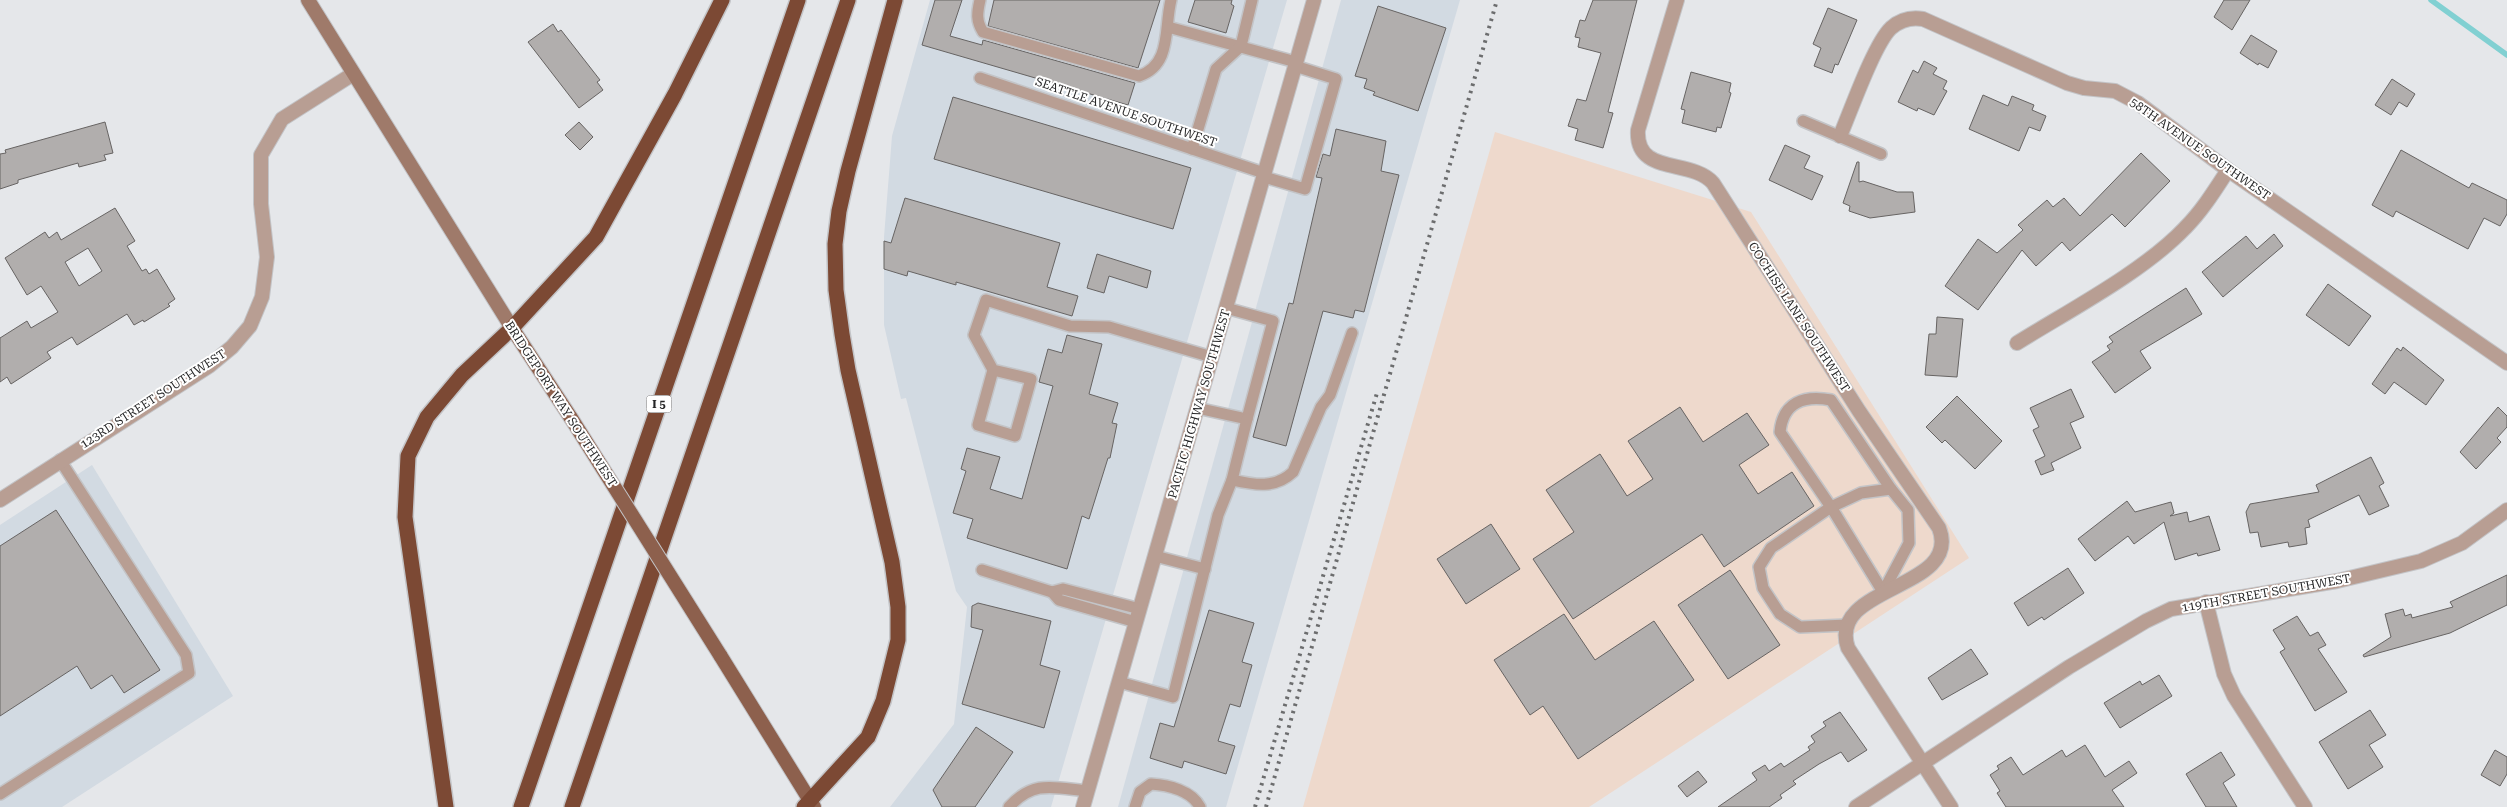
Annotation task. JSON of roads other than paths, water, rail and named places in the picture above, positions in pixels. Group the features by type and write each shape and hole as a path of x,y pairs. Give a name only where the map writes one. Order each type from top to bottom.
{"highway":[{"path":"446,807 405,517 408,456 427,418 462,375 512,328 596,237 675,94 722,0"},
{"name":"I 5","path":"521,807 798,0"},
{"path":"572,807 848,0"},
{"path":"809,805 868,737 886,691 898,640 898,607 892,562 848,370 842,334 836,290 835,244 839,211 848,171 895,0"}],"main road":[{"name":"BRIDGEPORT WAY SOUTHWEST","path":"308,0 512,328 720,655 809,805"}],"street":[{"name":"PACIFIC HIGHWAY SOUTHWEST","path":"1083,807 1314,0"},
{"name":"COCHISE LANE SOUTHWEST","path":"1676,0 1638,130 1640,148 1657,162 1700,173 1713,183 1859,411 1939,528 1942,542 1936,561 1921,574 1883,592 1865,604 1848,625"},
{"name":"58TH AVENUE SOUTHWEST","path":"1840,136 1885,37 1895,25 1913,18 1938,25 2067,83 2084,88 2116,91 2138,103 2228,170 2507,363"},
{"name":"123RD STREET SOUTHWEST","path":"0,500 208,366 232,347 250,326 262,297 267,258 261,204 261,155 282,119 353,74"},
{"path":"2017,343 2130,273 2159,252 2185,229 2208,201 2228,170"},
{"name":"119TH STREET SOUTHWEST","path":"1856,807 2068,667 2146,620 2170,609 2337,581 2421,562 2462,543 2507,510"},
{"path":"2206,602 2224,674 2234,696 2305,807"},
{"path":"1848,625 1845,640 1848,648 1951,807"}],"lane":[{"path":"980,0 976,13 978,24 983,32 1139,76 1152,72 1160,62 1172,0"},
{"path":"1192,149 1216,69 1241,46 1252,0"},
{"path":"1168,27 1241,46 1296,64"},
{"name":"SEATTLE AVENUE SOUTHWEST","path":"980,78 1305,189 1336,79 1296,64"},
{"path":"1803,121 1880,154"},
{"path":"993,370 1031,379 1015,436 978,425 993,370 974,335 986,300 1070,326 1109,327 1212,356"},
{"path":"1119,682 1173,697 1218,515 1232,480 1272,321 1226,308"},
{"path":"1232,480 1258,485 1271,484 1286,479 1293,472 1321,407 1330,395 1352,333"},
{"path":"1812,396 1831,400 1891,489 1908,510 1909,543 1883,592 1780,432 1781,418 1792,405 1812,396"},
{"path":"1197,408 1247,419"},
{"path":"0,794 189,674 186,656 60,460"},
{"path":"1848,625 1800,627 1780,614 1763,588 1759,567 1771,548 1830,507 1862,492 1891,489"},
{"path":"1155,556 1205,569"},
{"path":"982,570 1052,592 1059,600 1136,622"},
{"path":"1052,592 1063,589 1140,609"},
{"path":"1135,807 1140,792 1151,784 1192,795 1200,807"},
{"path":"1009,807 1030,789 1041,786 1088,791"}],"waterway":[{"path":"2431,0 2507,55"}],"railway":[{"path":"1266,807 1497,0"},
{"path":"1255,807 1377,393"}]}
